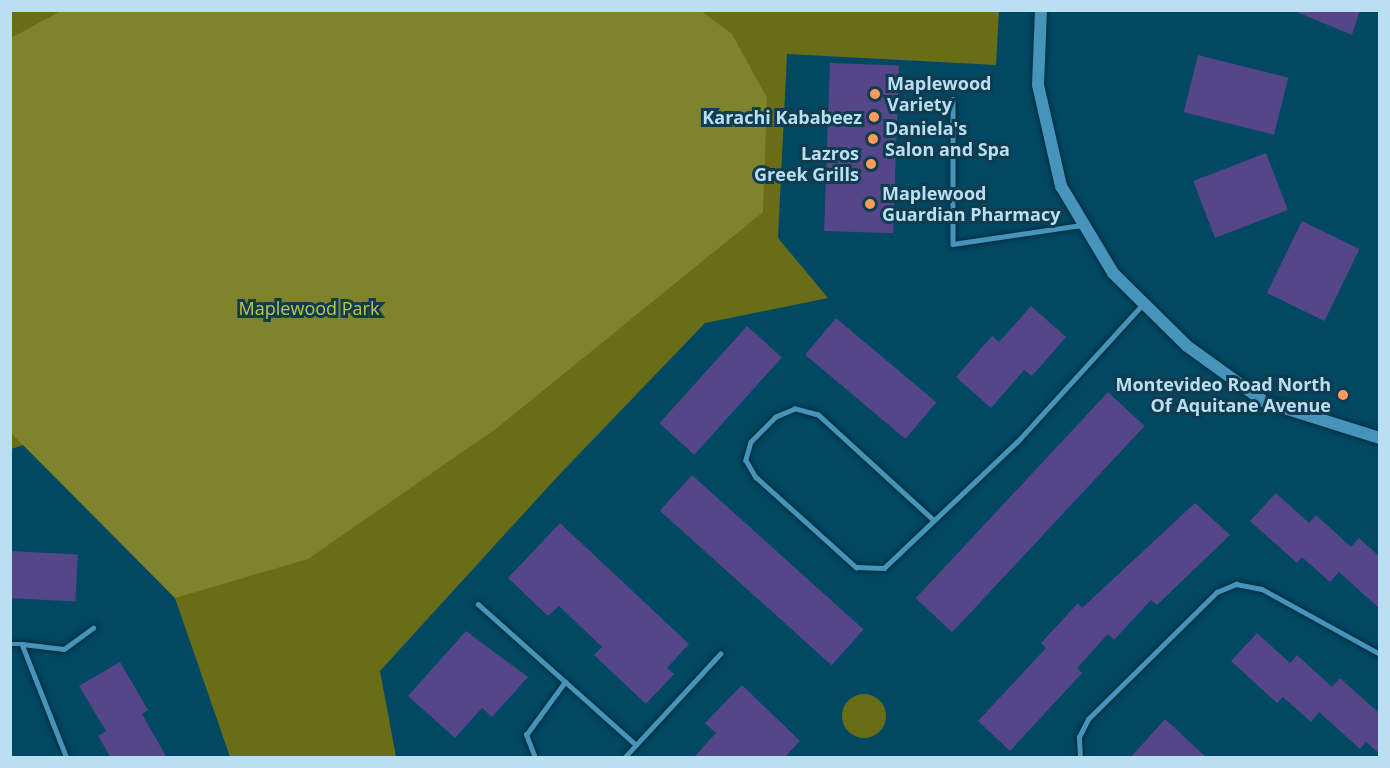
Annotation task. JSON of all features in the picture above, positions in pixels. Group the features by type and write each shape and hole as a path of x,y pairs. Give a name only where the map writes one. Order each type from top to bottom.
{"street":[{"path":"1041,10 1038,85 1061,186 1113,273 1187,346 1265,402 1380,438"}],"lane":[{"path":"953,99 953,244 1084,224"},
{"path":"932,519 818,415 795,410 776,417 751,442 746,460 756,477 856,567 884,568 932,519 1017,442 1143,304"},
{"path":"1080,758 1079,737 1088,719 1217,592 1236,584 1262,589 1380,654"},
{"path":"478,604 636,744"},
{"path":"10,644 64,649 93,628"},
{"path":"22,644 66,758"},
{"path":"624,758 720,654"},
{"path":"535,758 526,735 565,682"}],"green space":[{"name":"Maplewood Park","path":"11,11 999,11 996,65 787,54 778,238 828,298 705,323 558,476 380,671 396,757 230,757 175,598 27,444 11,449"},
{"name":"Maplewood Park","path":"61,11 701,11 732,34 767,98 763,212 497,428 308,559 175,598 11,433 11,38"},
{"path":"864,694 880,700 886,716 880,732 864,738 848,732 842,716 848,700"}],"building":[{"path":"1292,10 1360,10 1352,35"},
{"path":"1198,55 1288,77 1274,135 1184,112"},
{"path":"830,63 899,65 893,233 824,231"},
{"path":"1266,153 1288,210 1215,238 1193,181"},
{"path":"1302,221 1360,249 1324,321 1267,293"},
{"path":"1031,306 1066,337 1032,376 1024,370 991,408 956,377 992,336 999,342"},
{"path":"836,318 936,402 905,439 805,355"},
{"path":"747,326 782,357 694,455 659,423"},
{"path":"1108,392 1145,426 952,632 916,598"},
{"path":"692,475 864,630 832,665 660,511"},
{"path":"1276,493 1309,523 1316,515 1351,547 1359,538 1380,557 1380,609 1339,572 1330,582 1302,557 1297,563 1250,521"},
{"path":"1195,503 1230,535 1157,605 1151,600 1114,640 1108,634 1077,668 1082,673 1010,751 978,721 1046,648 1041,643 1078,603 1082,608"},
{"path":"560,523 689,644 667,668 674,674 646,704 594,655 602,647 559,606 548,616 508,578"},
{"path":"10,551 78,555 75,601 10,598"},
{"path":"466,631 528,677 492,717 482,708 455,738 408,696"},
{"path":"1257,633 1290,663 1297,655 1332,687 1340,678 1380,714 1380,754 1366,742 1360,749 1319,712 1311,722 1283,697 1277,703 1231,661"},
{"path":"120,662 148,710 142,714 167,758 111,758 98,736 106,731 79,686"},
{"path":"742,685 800,741 784,758 693,758 716,733 705,723"},
{"path":"1165,719 1207,758 1130,758"}],"place":[{"name":"Maplewood Variety","path":"875,94"},
{"name":"Karachi Kababeez","path":"874,117"},
{"name":"Daniela's Salon and Spa","path":"873,139"},
{"name":"Lazros Greek Grills","path":"871,164"},
{"name":"Maplewood Guardian Pharmacy","path":"870,204"},
{"name":"Montevideo Road North Of Aquitane Avenue","path":"1343,395"}]}
